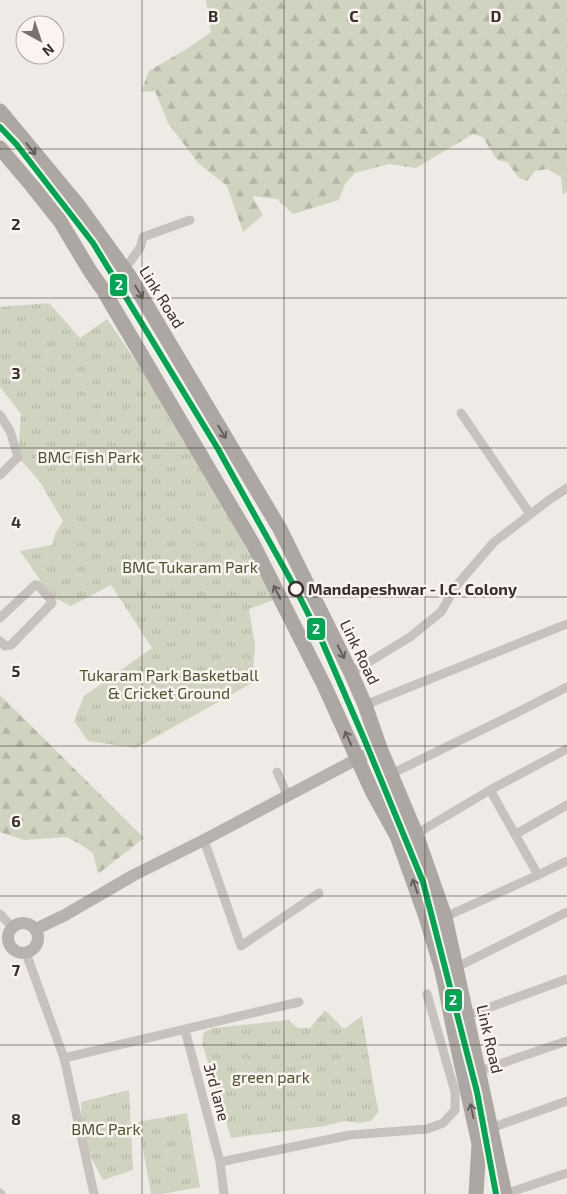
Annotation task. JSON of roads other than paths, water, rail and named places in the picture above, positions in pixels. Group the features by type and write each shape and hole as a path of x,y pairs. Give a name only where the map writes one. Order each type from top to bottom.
{"main road":[{"name":"Link Road","path":"0,111 78,205 130,277 280,529 351,672 416,834 445,917 505,1194"},
{"name":"Link Road","path":"0,148 60,222 90,272 104,290 248,536 324,685 372,791 397,836 426,917 441,967 479,1144 476,1194"}],"street":[{"path":"124,270 140,248 143,236 190,220"},
{"path":"461,413 530,514"},
{"path":"0,415 10,431 18,457 0,475"},
{"path":"351,672 410,636 441,612 456,586 494,542 567,488"},
{"path":"0,618 38,584 52,603 10,645 5,646 0,641"},
{"path":"365,705 567,624"},
{"path":"391,774 567,687"},
{"path":"36,929 65,915 134,875 380,748"},
{"path":"416,834 490,790 567,749"},
{"path":"280,771 291,794"},
{"path":"490,790 538,876"},
{"path":"516,834 567,805"},
{"path":"204,840 241,946 319,893"},
{"path":"445,917 538,876 567,860"},
{"path":"457,967 567,912"},
{"path":"0,914 12,927"},
{"path":"21,922 31,924 36,929 38,943 26,953 5,948 12,927 21,922"},
{"path":"26,953 64,1058 94,1194"},
{"path":"466,1016 567,979"},
{"path":"220,1162 350,1135 427,1129 443,1123 455,1110 455,1092 427,994"},
{"path":"64,1058 299,1002"},
{"name":"3rd lane","path":"185,1030 220,1162 224,1194"},
{"path":"479,1072 567,1041"},
{"path":"491,1128 567,1101"},
{"path":"505,1194 567,1173"}],"place":[{"name":"Mandapeshwar - I.C. Colony","path":"296,589"}],"park label":[{"name":"BMC Fish Park","path":"89,457"},
{"name":"BMC Tukaram Park","path":"190,567"},
{"name":"Tukaram Park Basketball & Cricket Ground","path":"169,684"},
{"name":"green park","path":"271,1077"},
{"name":"BMC Park","path":"106,1129"}]}
